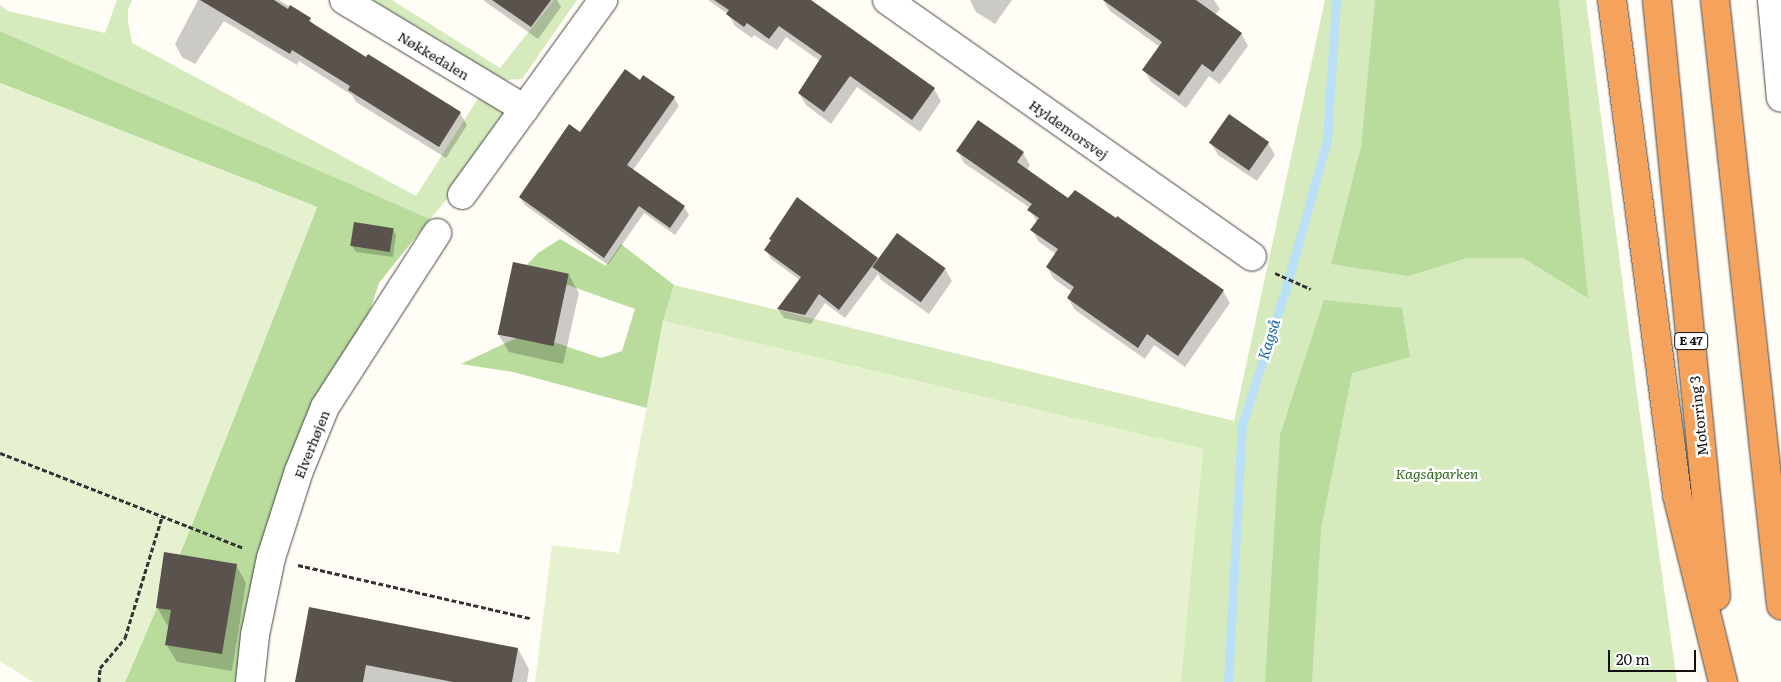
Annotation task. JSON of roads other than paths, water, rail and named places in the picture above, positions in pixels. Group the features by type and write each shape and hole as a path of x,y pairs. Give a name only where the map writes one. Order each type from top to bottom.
{"highway":[{"path":"1612,0 1677,495 1724,682"},
{"name":"Motorring 3","path":"1657,0 1724,682"},
{"path":"1715,0 1781,605"}],"street":[{"name":"Nøkkedalen","path":"344,0 525,109"},
{"path":"462,194 603,0"},
{"name":"Hyldemorsvej","path":"887,0 1252,257"},
{"path":"1772,0 1781,98"},
{"name":"Elverhøjen","path":"250,682 255,635 271,558 299,472 325,407 437,233"}],"waterway":[{"name":"Kagså","path":"1228,682 1242,425 1286,288 1327,140 1336,0"}],"park label":[{"name":"Kagsåparken","path":"1437,473"}]}
